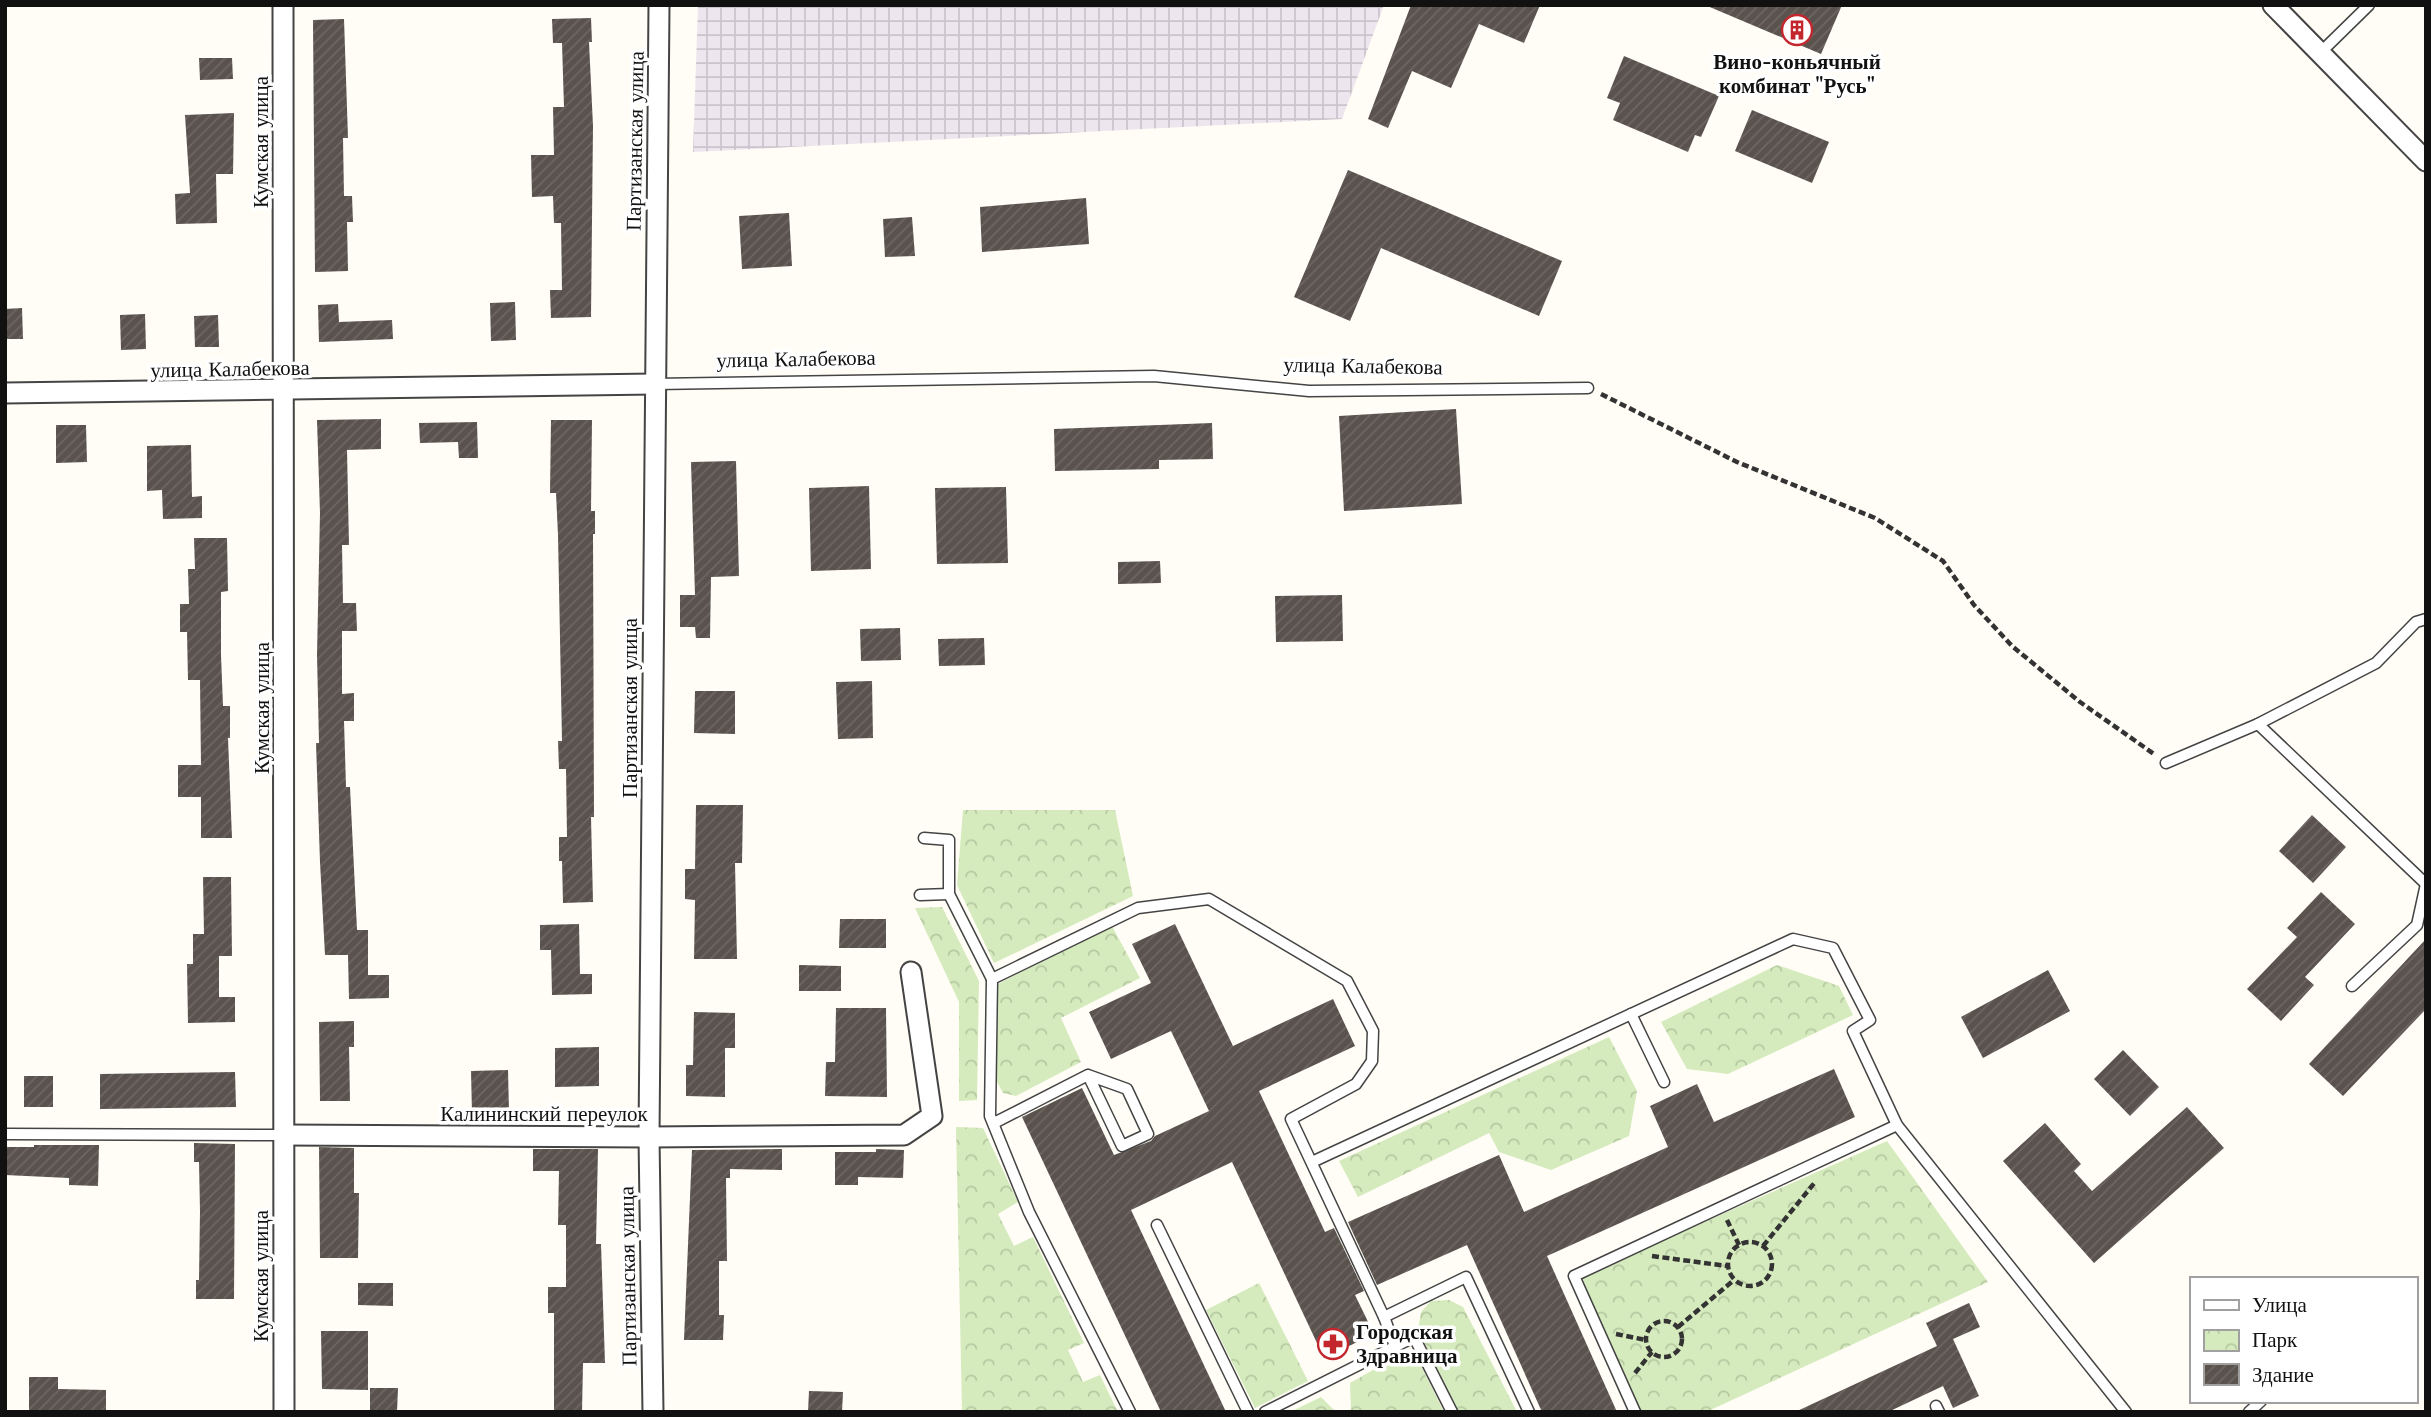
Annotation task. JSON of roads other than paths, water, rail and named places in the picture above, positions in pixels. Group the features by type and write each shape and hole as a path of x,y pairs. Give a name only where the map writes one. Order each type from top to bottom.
{"street":[{"name":"Кумская улица","path":"283,5 286,391 284,1412"},
{"name":"Партизанская улица","path":"653,1412 649,1138 659,5"},
{"path":"2273,5 2426,162"},
{"name":"улица Калабекова","path":"5,393 655,384"},
{"name":"Калининский переулок","path":"284,1135 649,1138 904,1135 933,1116 911,972"}],"lane":[{"path":"2320,52 2370,5"},
{"name":"улица Калабекова","path":"655,384 1154,376 1309,391 1588,388"},
{"path":"2166,763 2258,724 2376,663 2416,622 2426,619"},
{"path":"2258,724 2426,884 2417,925 2352,986"},
{"path":"924,838 949,840 949,894 992,979 990,1116 1029,1212 1130,1412"},
{"path":"920,895 949,894"},
{"path":"992,979 1138,908 1209,899 1348,981 1373,1031 1372,1061 1356,1084 1291,1119 1395,1346"},
{"path":"1312,1162 1793,939 1833,948 1870,1020 1853,1031 1897,1125 2126,1412"},
{"path":"1631,1014 1664,1082"},
{"path":"993,1123 1088,1075 1127,1089 1148,1134 1122,1146 1088,1075"},
{"path":"1635,1412 1574,1276 1897,1125"},
{"name":"Калининский переулок","path":"5,1134 284,1135"},
{"path":"1157,1225 1248,1412"},
{"path":"1384,1317 1466,1277 1529,1412"},
{"path":"1265,1412 1414,1337 1452,1412"}],"place":[{"name":"Вино-коньячный комбинат \"Русь\"","path":"1797,30"},
{"name":"Городская Здравница","path":"1333,1344"}]}
